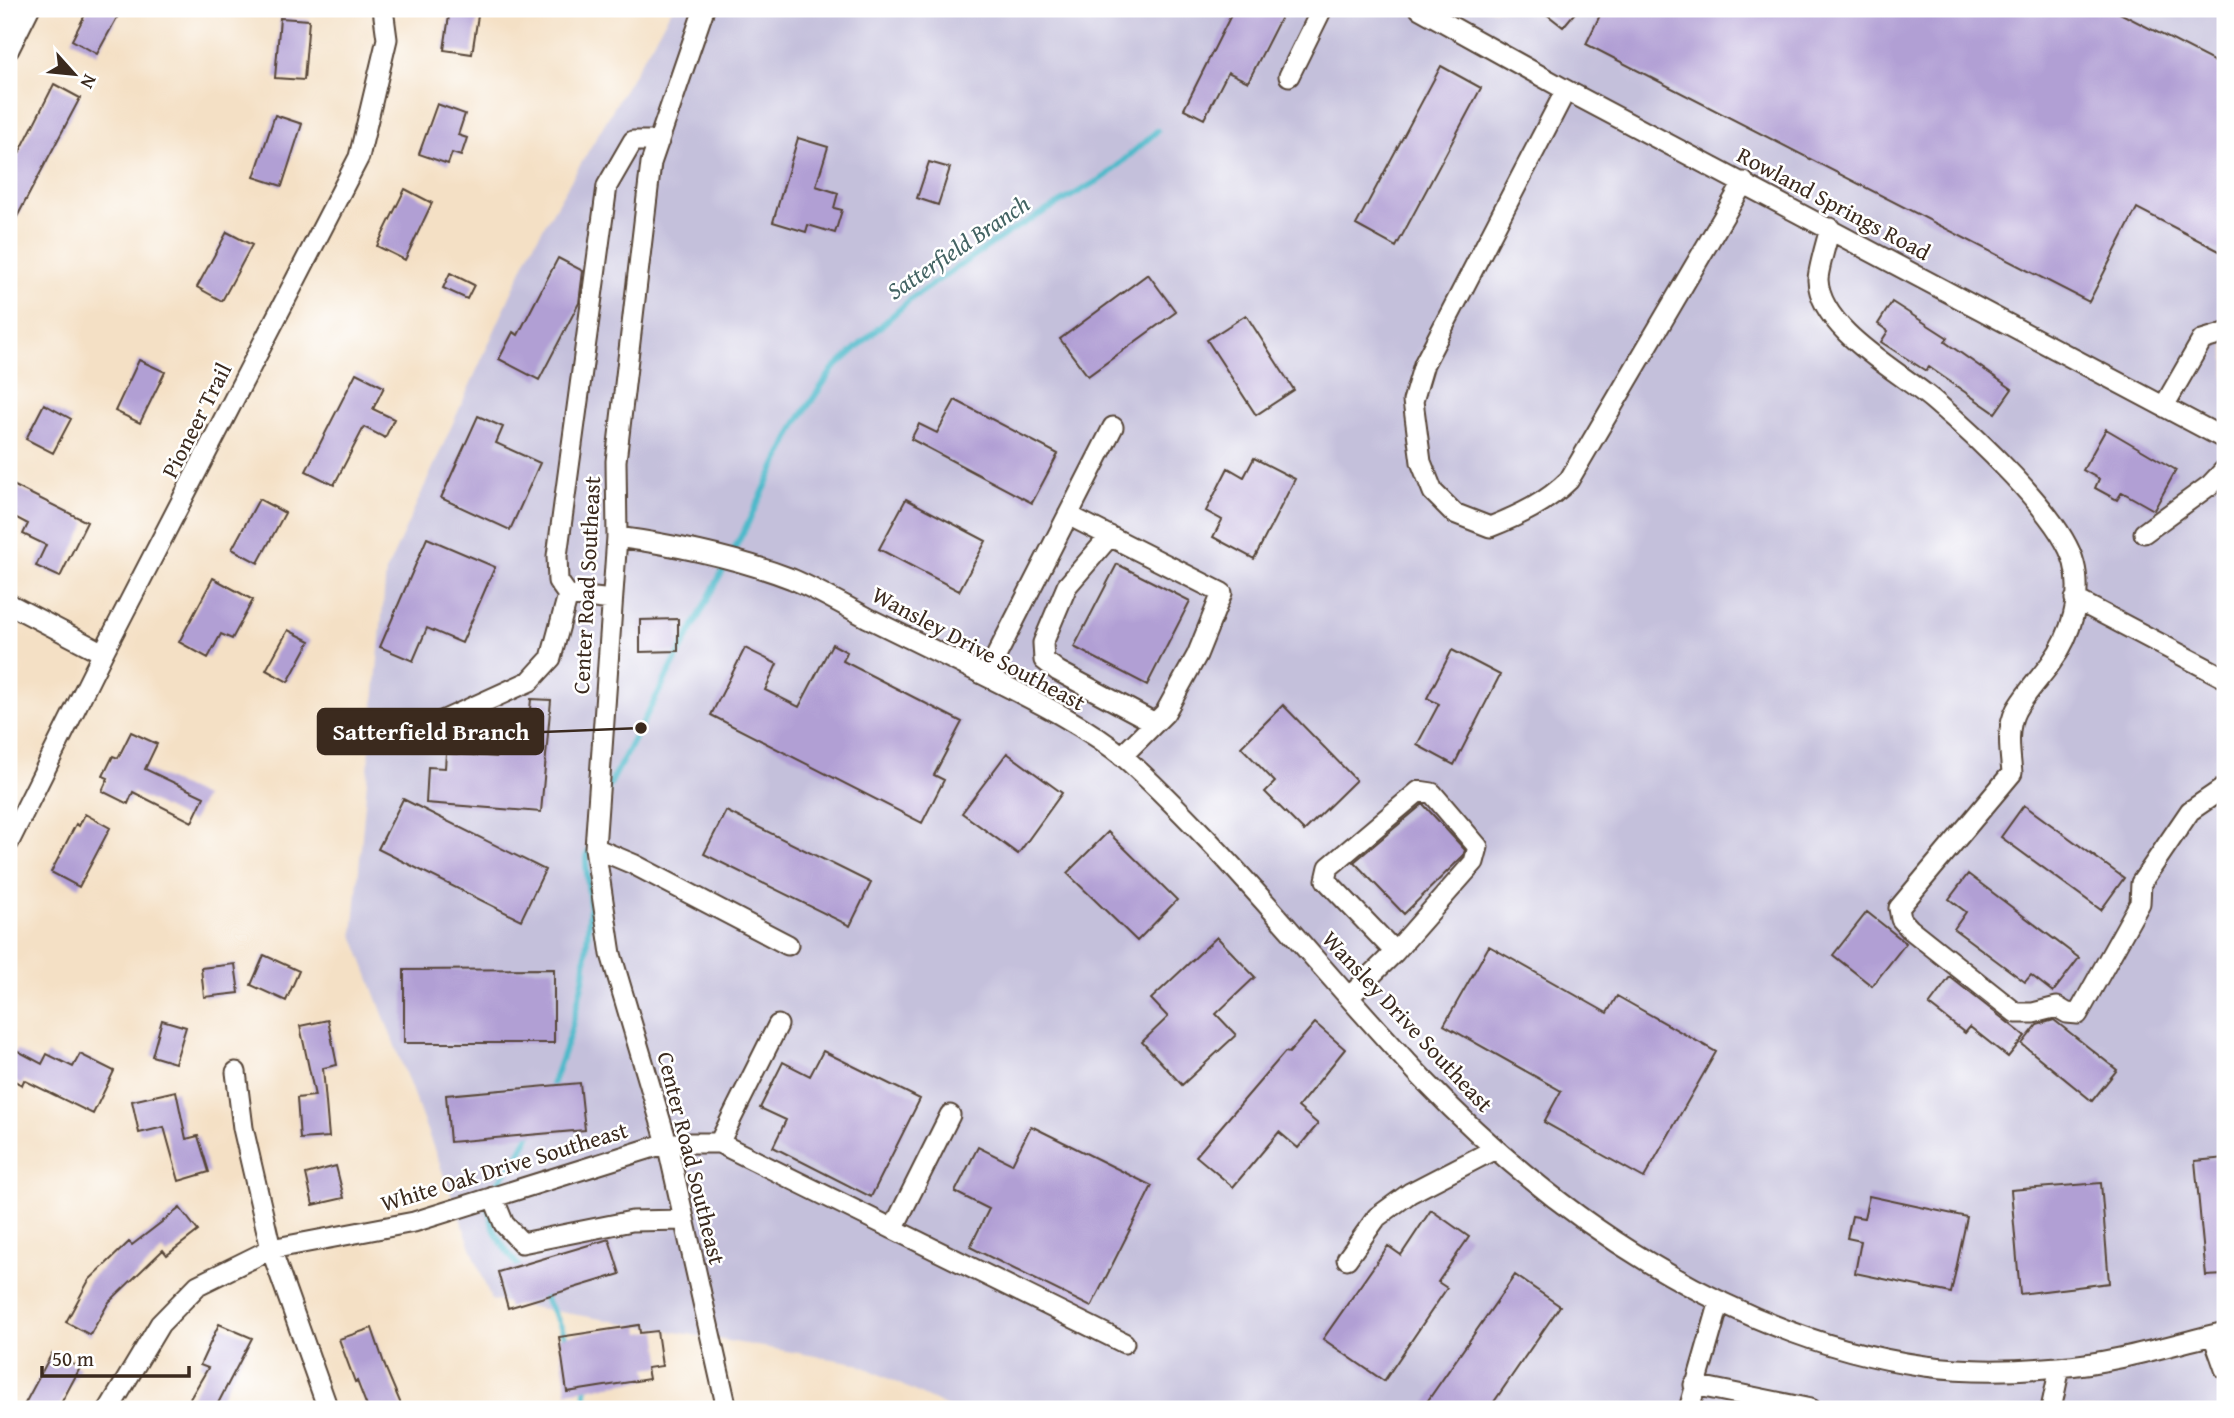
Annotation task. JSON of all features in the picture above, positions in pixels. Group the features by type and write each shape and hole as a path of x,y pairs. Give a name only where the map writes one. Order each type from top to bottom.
{"street":[{"name":"Pioneer Trail","path":"9,842 103,653 359,157 387,39 383,9"},
{"name":"Center Road Southeast","path":"704,9 651,163 615,461 617,537 595,848 611,954 667,1143 727,1409"},
{"path":"1289,76 1322,9"},
{"name":"Rowland Springs Road","path":"1420,9 1566,90 2225,439"},
{"path":"9,49 25,10"},
{"path":"1566,90 1424,363 1412,401 1421,462 1433,492 1454,513 1490,527 1520,515 1552,497 1569,480 1744,183"},
{"path":"612,600 568,595 558,581 557,556 607,186 633,141 659,141"},
{"path":"1830,228 1818,279 1824,302 1838,324 1969,431 2032,496 2068,544 2075,565 2073,620 2054,659 2015,711 2009,738 2012,773 1899,908 1901,919 2016,1013 2033,1013 2057,1007 2067,1013 2078,1014 2140,903 2141,883 2190,811 2225,787"},
{"path":"2164,406 2202,340 2225,333"},
{"path":"986,676 1113,427"},
{"path":"2144,533 2210,485 2225,469"},
{"path":"1068,515 1222,593 1197,654 1165,713 1122,756"},
{"path":"1110,536 1068,586 1043,643 1044,660 1058,671 1155,723"},
{"name":"Wansley Drive Southeast","path":"617,537 693,549 794,580 1052,710 1122,756 1171,802 1242,876 1423,1079 1495,1149 1525,1175 1593,1225 1645,1259 1720,1301 1780,1328 1876,1357 1928,1367 1973,1370 2097,1363 2219,1334"},
{"path":"440,722 530,681 551,658 568,595"},
{"path":"2075,599 2225,678"},
{"path":"9,604 103,653"},
{"path":"1350,996 1395,952 1474,862 1478,847 1432,793 1419,791 1329,867 1326,880 1395,952"},
{"path":"595,848 633,864 789,945"},
{"path":"778,1025 719,1143 1124,1343"},
{"path":"236,1072 243,1128 271,1249 328,1409"},
{"path":"893,1229 950,1115"},
{"name":"White Oak Drive Southeast","path":"109,1409 160,1324 198,1285 271,1249 414,1222 667,1143 719,1143"},
{"path":"1347,1259 1377,1217 1410,1194 1495,1149"},
{"path":"493,1198 503,1224 522,1242 632,1221 684,1220"},
{"path":"1689,1409 1720,1301"},
{"path":"2219,1334 2225,1370"},
{"path":"2051,1409 2060,1367"},
{"path":"1695,1385 1811,1409"}],"shaded area":[{"path":"672,9 2225,9 2225,1409 951,1409 856,1363 491,1300 353,935 386,572 533,245"}],"building":[{"path":"88,9 109,9 119,14 97,54 72,40"},
{"path":"450,9 479,9 472,54 444,50"},
{"path":"1234,9 1285,9 1248,82 1228,72 1204,119 1184,109"},
{"path":"1540,9 1578,9 1563,27"},
{"path":"1603,9 2112,9 2225,67 2225,254 2137,208 2089,302 1586,44"},
{"path":"280,18 309,20 304,80 275,78"},
{"path":"1441,66 1481,88 1396,247 1356,225"},
{"path":"54,84 80,98 9,232 9,173"},
{"path":"437,104 465,114 458,135 467,138 461,156 452,153 448,164 419,154"},
{"path":"275,115 302,124 282,186 254,177"},
{"path":"798,138 828,147 816,186 838,193 834,208 842,210 835,233 808,225 806,232 773,222"},
{"path":"929,162 950,168 938,205 917,198"},
{"path":"405,189 432,203 405,260 377,246"},
{"path":"227,232 252,245 222,301 197,287"},
{"path":"558,258 583,271 579,303 539,380 499,359 513,332 518,335"},
{"path":"450,273 474,285 467,299 443,288"},
{"path":"1148,274 1176,312 1088,376 1060,339"},
{"path":"1892,302 1948,338 1945,342 2012,389 1995,413 1929,367 1926,371 1881,342 1888,331 1878,324"},
{"path":"1246,315 1294,390 1256,415 1207,340"},
{"path":"139,360 165,372 140,423 115,411"},
{"path":"356,373 384,387 373,409 394,419 385,438 364,427 334,485 306,471"},
{"path":"955,400 1058,454 1032,503 911,439 919,424 937,433"},
{"path":"44,404 71,419 53,453 26,439"},
{"path":"478,416 503,427 496,443 540,463 510,530 441,498"},
{"path":"2106,429 2176,470 2154,510 2122,492 2117,500 2095,488 2099,479 2083,470"},
{"path":"1254,458 1295,479 1254,559 1213,537 1222,520 1206,511 1228,468 1244,477"},
{"path":"9,483 87,522 60,577 36,566 46,545 23,534 28,524 9,514"},
{"path":"259,499 285,513 258,563 232,549"},
{"path":"906,499 986,541 959,591 879,549"},
{"path":"427,538 495,567 462,643 427,628 413,661 380,647"},
{"path":"1117,564 1190,601 1147,685 1074,647"},
{"path":"213,578 253,600 232,639 221,634 208,658 179,642"},
{"path":"678,619 678,651 640,652 640,620"},
{"path":"288,630 310,641 288,682 266,670"},
{"path":"832,644 847,652 843,661 962,722 934,775 944,780 922,823 711,715 745,648 777,664 765,690 799,707"},
{"path":"1452,650 1500,675 1454,765 1417,745 1439,704 1427,698"},
{"path":"531,699 551,700 541,812 426,803 428,767 445,768 446,753 497,757 501,718 529,720"},
{"path":"1283,705 1356,780 1304,831 1265,792 1275,782 1241,747"},
{"path":"131,732 157,744 145,769 204,797 192,822 133,792 128,804 102,791 108,778 103,776 113,756 118,758"},
{"path":"1007,753 1062,793 1018,854 962,813"},
{"path":"403,799 545,870 521,920 378,849"},
{"path":"1423,804 1465,850 1463,856 1404,914 1354,862"},
{"path":"2024,805 2124,878 2101,910 2001,837"},
{"path":"726,811 871,883 850,926 704,854"},
{"path":"85,814 110,828 79,887 51,872 76,824 79,826"},
{"path":"1108,832 1177,900 1137,941 1067,873"},
{"path":"1968,874 2079,958 2053,992 2031,975 2025,982 1954,929 1966,912 1949,899"},
{"path":"1867,912 1906,943 1872,986 1833,955"},
{"path":"1217,937 1255,977 1216,1014 1236,1035 1182,1085 1142,1042 1168,1017 1151,999"},
{"path":"1489,946 1607,1013 1617,996 1716,1052 1644,1178 1544,1122 1561,1091 1444,1025"},
{"path":"264,955 299,971 286,1001 251,985"},
{"path":"235,964 239,993 204,997 201,968"},
{"path":"554,969 554,1043 404,1043 404,970"},
{"path":"1950,977 2025,1036 2008,1057 1970,1027 1965,1033 1929,1005"},
{"path":"162,1020 186,1027 175,1063 152,1056"},
{"path":"328,1020 337,1065 323,1068 329,1137 300,1139 297,1098 315,1096 300,1026"},
{"path":"2054,1020 2117,1070 2092,1101 2022,1044 2037,1025"},
{"path":"1315,1023 1345,1049 1298,1107 1318,1124 1298,1148 1279,1132 1233,1187 1196,1156 1285,1052 1289,1053"},
{"path":"16,1050 42,1064 47,1054 73,1067 80,1054 114,1071 93,1114 24,1080 22,1085 9,1078 9,1063"},
{"path":"823,1051 920,1099 871,1197 773,1147 786,1120 760,1108 783,1062 810,1076"},
{"path":"580,1083 585,1130 450,1142 446,1095"},
{"path":"176,1091 186,1139 198,1136 209,1172 179,1181 164,1127 139,1133 132,1101"},
{"path":"1031,1126 1152,1186 1091,1307 970,1247 989,1209 955,1192 978,1147 1012,1164"},
{"path":"2225,1158 2225,1275 2206,1276 2195,1161"},
{"path":"336,1166 344,1198 313,1205 306,1174"},
{"path":"2101,1183 2109,1283 2020,1294 2011,1190"},
{"path":"1869,1196 1967,1217 1951,1293 1855,1273 1861,1241 1847,1238 1852,1216 1864,1218"},
{"path":"180,1208 198,1231 167,1255 163,1250 109,1302 90,1335 66,1322 89,1280 129,1242 132,1245"},
{"path":"1431,1210 1469,1237 1438,1282 1447,1288 1384,1381 1323,1339 1388,1246 1401,1255"},
{"path":"609,1239 620,1274 508,1308 498,1272"},
{"path":"1515,1275 1560,1306 1489,1409 1422,1409"},
{"path":"219,1324 252,1338 215,1409 184,1409 208,1368 200,1365"},
{"path":"639,1325 640,1333 657,1331 662,1366 647,1368 649,1379 567,1392 559,1337"},
{"path":"372,1328 403,1409 368,1409 357,1381 355,1382 339,1339"},
{"path":"52,1353 80,1368 58,1409 22,1409"}],"waterway":[{"name":"Satterfield Branch","path":"606,792 748,523 796,424 833,369 912,298 1006,234 1106,176 1157,131"},
{"name":"Satterfield Branch","path":"550,1091 570,1034 584,976 590,906 586,863 588,852"},
{"name":"Satterfield Branch","path":"494,1191 533,1129"},
{"name":"Satterfield Branch","path":"489,1208 500,1241 523,1271"},
{"name":"Satterfield Branch","path":"541,1292 567,1341"},
{"name":"Satterfield Branch","path":"585,1383 587,1409"}],"place":[{"name":"Satterfield Branch","path":"641,728"}]}
